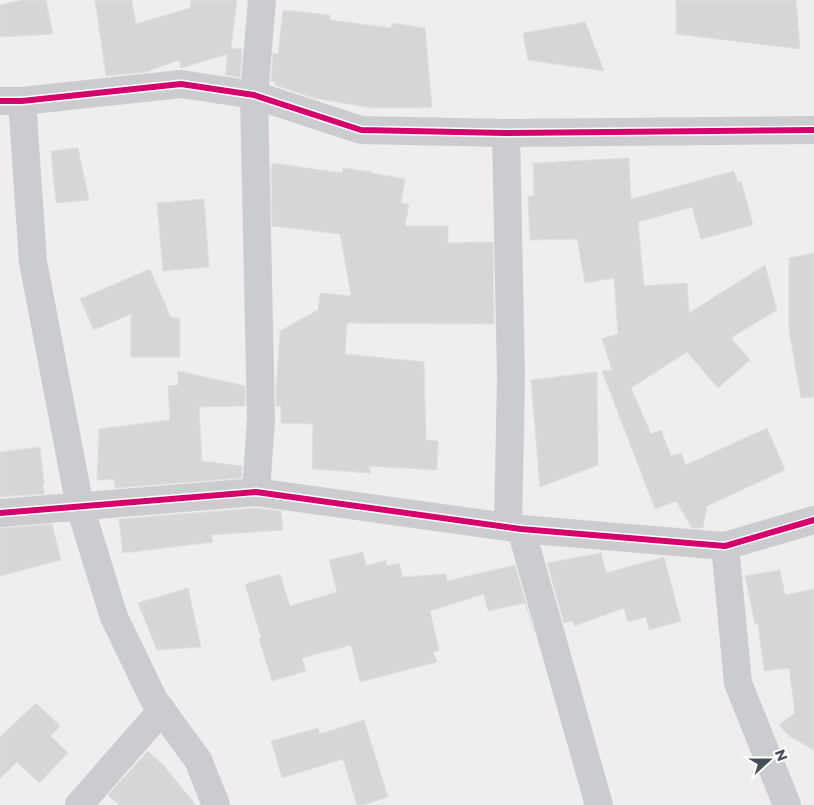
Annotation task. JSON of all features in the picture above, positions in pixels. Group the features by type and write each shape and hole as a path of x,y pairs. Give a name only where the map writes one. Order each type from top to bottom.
{"street":[{"path":"256,492 261,419 254,95 262,0"},
{"path":"216,805 198,760 154,700 114,617 80,507 33,262 11,101 181,84 254,95 361,130 506,133 814,130"},
{"path":"506,133 514,528 599,805"},
{"path":"0,513 256,492 514,528 725,546 814,520"},
{"path":"725,546 738,683 787,805"},
{"path":"79,805 162,710"}],"building":[{"path":"23,0 46,0 53,34 0,37 0,5"},
{"path":"95,0 132,0 136,24 190,8 191,0 237,0 231,48 242,49 240,77 225,75 228,54 181,68 179,60 146,72 106,76"},
{"path":"676,0 796,0 800,49 676,34"},
{"path":"283,10 330,15 330,20 391,28 392,23 425,28 432,107 372,108 314,98 275,85 275,82 271,81 273,53 278,54"},
{"path":"585,22 604,71 528,60 523,33"},
{"path":"78,148 89,200 56,203 51,151"},
{"path":"629,158 631,199 734,171 738,183 741,181 753,225 701,239 692,207 638,222 644,286 687,283 689,313 765,265 777,310 731,338 750,360 718,388 687,352 631,388 651,434 661,430 671,456 681,453 686,465 767,428 785,470 707,506 703,528 692,528 676,501 655,509 602,371 612,370 602,339 618,334 614,278 585,283 577,239 530,240 528,196 534,196 533,163"},
{"path":"272,163 342,173 343,168 405,179 401,203 409,204 405,226 448,226 448,243 493,242 494,324 347,323 345,354 424,362 426,440 438,441 437,470 369,466 371,473 312,469 313,424 281,423 281,406 276,406 280,331 318,310 320,293 351,296 340,234 272,226"},
{"path":"204,199 209,267 163,271 157,203"},
{"path":"814,253 814,397 801,398 789,330 789,258"},
{"path":"150,269 171,318 180,318 180,357 131,357 131,314 94,330 80,299"},
{"path":"178,371 245,386 245,406 199,407 202,461 242,466 241,478 115,488 114,479 97,480 99,429 170,420 168,386 178,385"},
{"path":"597,372 598,465 540,487 531,380"},
{"path":"40,447 44,484 42,484 45,494 0,497 0,452"},
{"path":"256,508 281,511 283,530 211,535 213,542 123,553 119,519"},
{"path":"52,524 61,560 0,576 0,528"},
{"path":"363,552 366,566 386,560 387,566 399,563 403,577 446,574 447,581 515,565 534,631 525,603 488,611 484,594 430,611 439,650 433,652 437,662 360,682 351,645 302,658 306,671 272,681 245,584 280,574 290,606 337,592 329,560"},
{"path":"601,553 606,573 664,557 681,621 649,630 646,617 628,622 624,608 574,626 573,621 564,623 547,563"},
{"path":"780,570 785,595 814,589 814,750 789,736 779,725 795,713 789,668 764,671 758,624 755,624 745,576"},
{"path":"188,588 201,647 157,650 138,603"},
{"path":"36,703 60,726 51,736 68,753 39,783 17,762 0,779 0,737"},
{"path":"364,720 388,797 357,805 343,759 282,778 271,741 318,728 320,734"},
{"path":"148,751 164,766 196,805 119,805 108,795"}],"cycle path":[{"path":"0,101 22,101 181,84 254,95 361,130 506,133 814,130"},
{"path":"0,513 256,492 521,529 725,546 814,520"}]}
